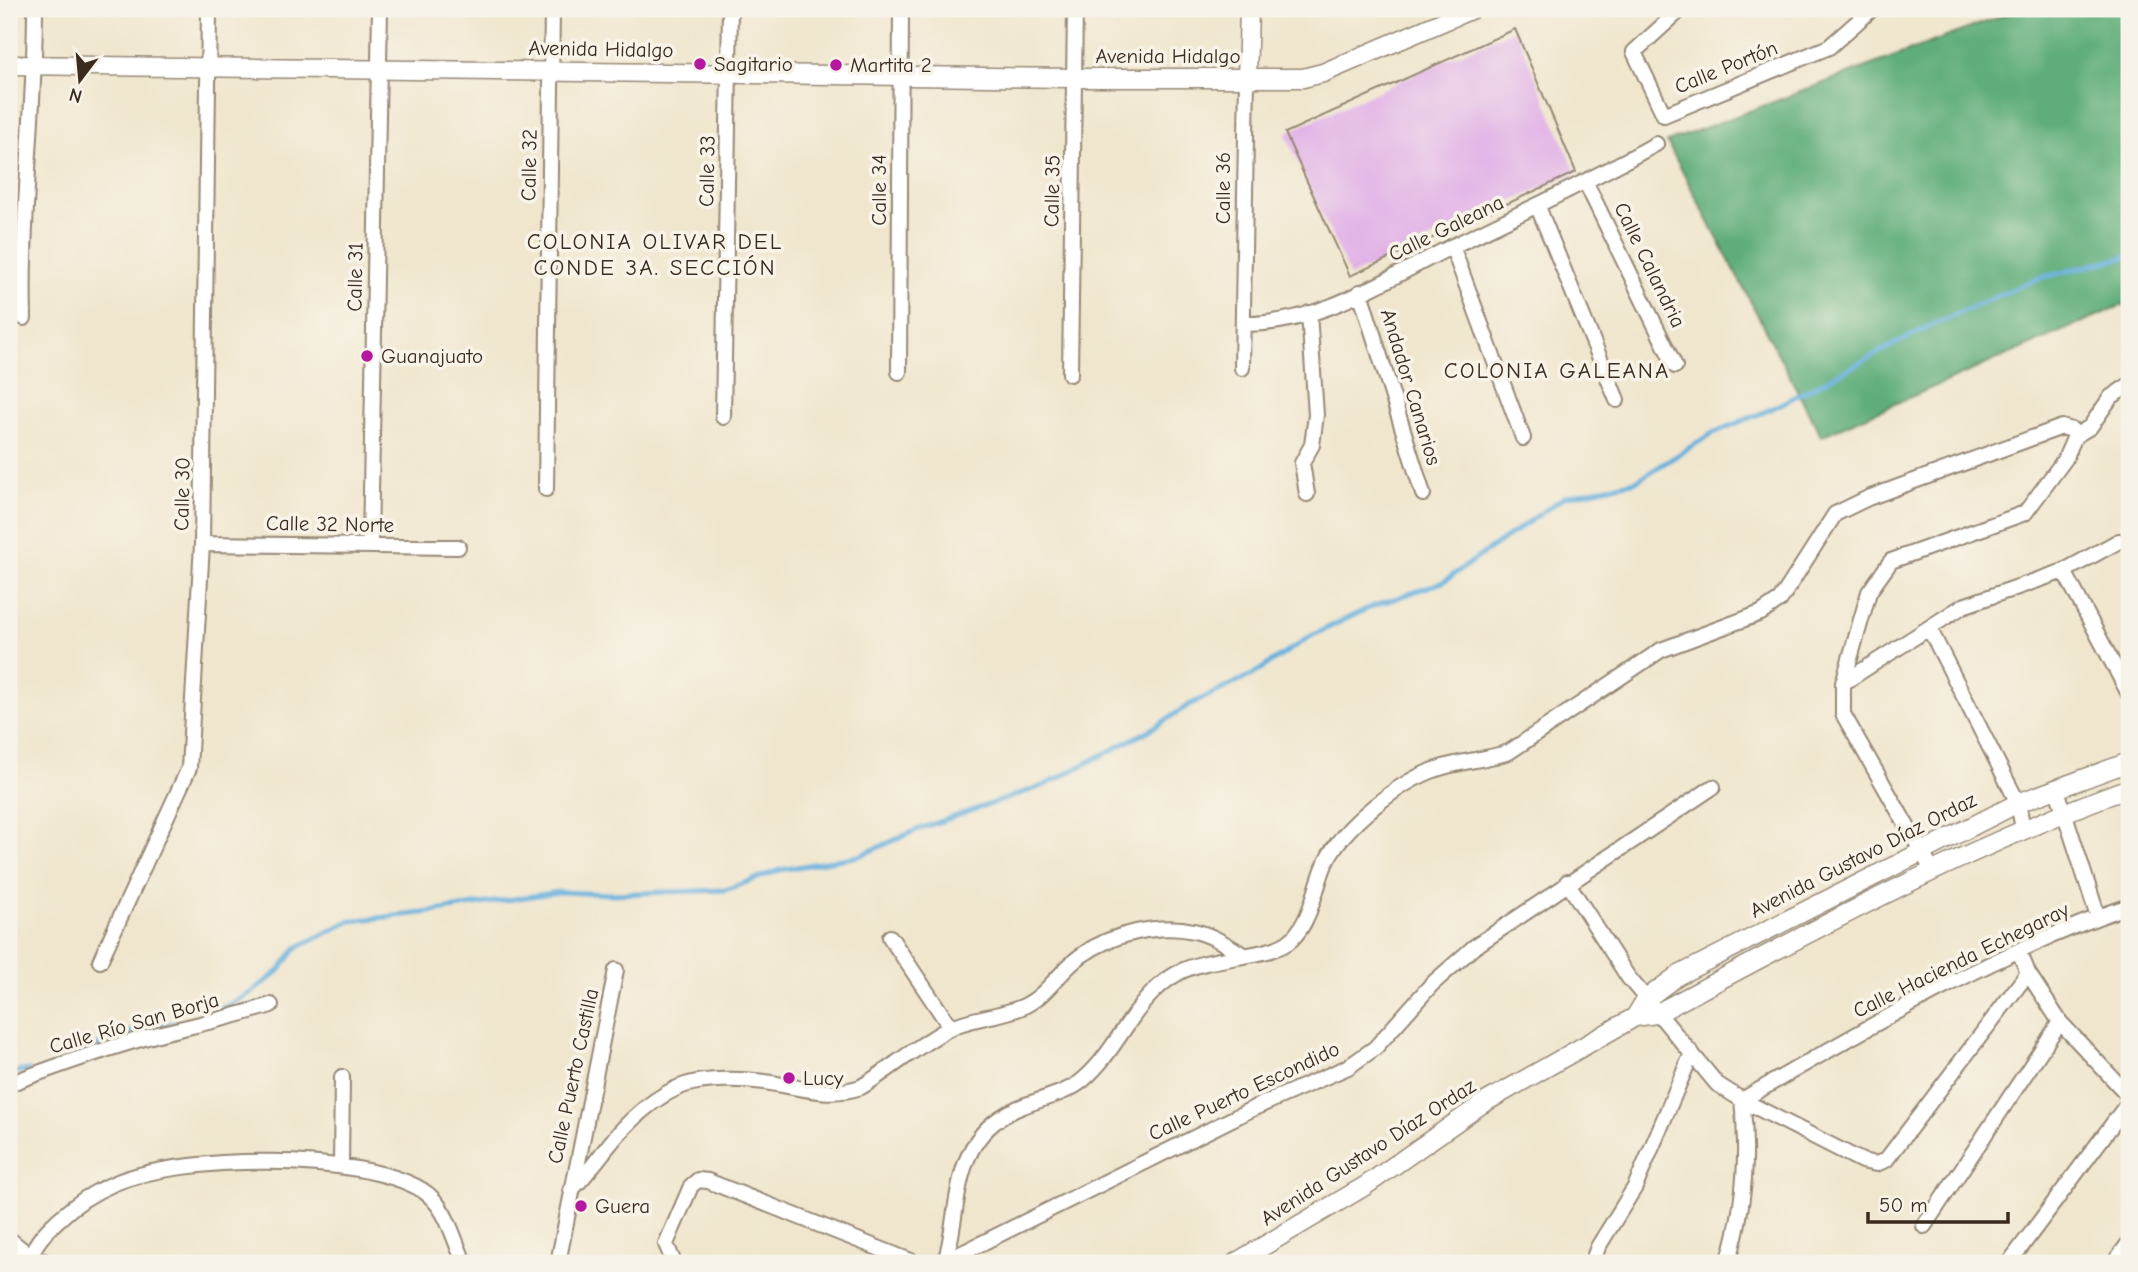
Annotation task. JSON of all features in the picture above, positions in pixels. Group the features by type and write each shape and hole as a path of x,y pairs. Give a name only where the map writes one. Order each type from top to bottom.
{"street":[{"path":"24,318 23,281 35,65 35,9"},
{"name":"Calle 30","path":"100,961 189,768 202,544 209,9"},
{"name":"Calle 31","path":"370,545 380,9"},
{"name":"Calle 32","path":"546,489 552,9"},
{"name":"Calle 33","path":"723,417 730,9"},
{"name":"Calle 34","path":"899,372 901,9"},
{"name":"Calle 35","path":"1070,374 1075,9"},
{"name":"Calle 36","path":"1242,368 1245,324 1249,9"},
{"name":"Avenida Hidalgo","path":"9,65 1074,78 1303,78 1323,73 1472,9"},
{"name":"Calle Portón","path":"1681,9 1634,52 1664,115 1829,47 1872,9"},
{"name":"Calle Galeana","path":"1245,324 1264,324 1309,313 1360,292 1538,207 1656,144"},
{"name":"Calle Calandria","path":"1586,183 1675,366"},
{"path":"1538,207 1617,400"},
{"path":"1452,247 1523,439"},
{"name":"Andador Canarios","path":"1360,292 1423,494"},
{"path":"1307,494 1303,463 1312,445 1316,415 1309,313"},
{"path":"1932,870 1843,715 1843,683 1869,592 1891,561 2025,513 2065,460 2075,436 2090,427 2111,397 2129,385"},
{"path":"945,1262 958,1182 968,1154 984,1129 1015,1109 1083,1080 1157,987 1179,972 1242,954 1273,952 1292,940 1306,919 1327,861 1340,839 1401,785 1438,768 1482,761 1509,752 1661,650 1761,613 1780,600 1835,514 1868,498 2062,427 2072,430 2075,436"},
{"path":"1843,683 1963,606 2064,571 2119,541"},
{"name":"Calle 32 Norte","path":"202,544 458,547"},
{"path":"2064,571 2129,694"},
{"path":"1929,628 2018,803 2023,829"},
{"name":"Avenida Gustavo Díaz Ordaz","path":"1235,1263 1365,1186 1482,1104 1635,1017 1651,1006 1677,976 1920,850 2018,803 2129,762"},
{"name":"Calle Puerto Escondido","path":"945,1262 1242,1114 1348,1068 1375,1048 1432,984 1474,947 1567,882 1713,787"},
{"path":"2056,787 2098,917"},
{"path":"1651,1006 1932,870 2023,829 2129,788"},
{"path":"1567,882 1628,977 1717,1084 1742,1100 1862,1161 1876,1164 1885,1160 2028,973"},
{"name":"Calle Hacienda Echegaray","path":"1742,1100 1906,1004 2019,951 2129,906"},
{"path":"571,1190 589,1173 610,1143 645,1109 684,1085 763,1082 817,1092 846,1092 861,1087 951,1028 1022,1007 1042,993 1081,955 1103,943 1132,933 1166,929 1193,930 1242,954"},
{"path":"890,937 951,1028"},
{"path":"2010,1263 2129,1099 2060,1022 2028,973 2019,951"},
{"name":"Calle Puerto Castilla","path":"558,1263 616,970"},
{"name":"Calle Río San Borja","path":"9,1084 82,1057 163,1033 215,1023 271,1005"},
{"path":"1924,1226 2060,1022"},
{"path":"1592,1263 1598,1247 1635,1187 1692,1054"},
{"path":"341,1166 342,1077"},
{"path":"1728,1263 1745,1176 1747,1139 1742,1100"},
{"path":"30,1260 46,1231 77,1202 117,1182 186,1165 341,1166 387,1175 423,1190 440,1206 467,1263"},
{"path":"674,1263 666,1244 691,1186 698,1180 708,1181 916,1263"},
{"path":"9,1239 30,1260 49,1263"},
{"path":"2114,1263 2129,1242"}],"green space":[{"path":"2020,9 2129,9 2129,302 1821,436 1667,142"}],"building":[{"path":"1515,29 1576,172 1350,276 1285,133"}],"waterway":[{"path":"208,1016 251,993 279,971 296,948 350,921 423,913 558,892 611,894 725,890 780,870 859,856 919,829 1045,785 1150,730 1189,705 1252,675 1311,636 1371,607 1443,582 1564,497 1636,481 1713,433 1769,410 1930,326 2036,279 2129,256"},
{"path":"95,1047 135,1030 178,1023"},
{"path":"9,1073 29,1070"}],"place":[{"name":"Sagitario","path":"700,64"},
{"name":"Martita 2","path":"836,65"},
{"name":"Guanajuato","path":"367,356"},
{"name":"Lucy","path":"789,1078"},
{"name":"Guera","path":"581,1206"}],"district":[{"name":"COLONIA OLIVAR DEL CONDE 3A. SECCIÓN","path":"655,254"},
{"name":"COLONIA GALEANA","path":"1557,370"}]}
